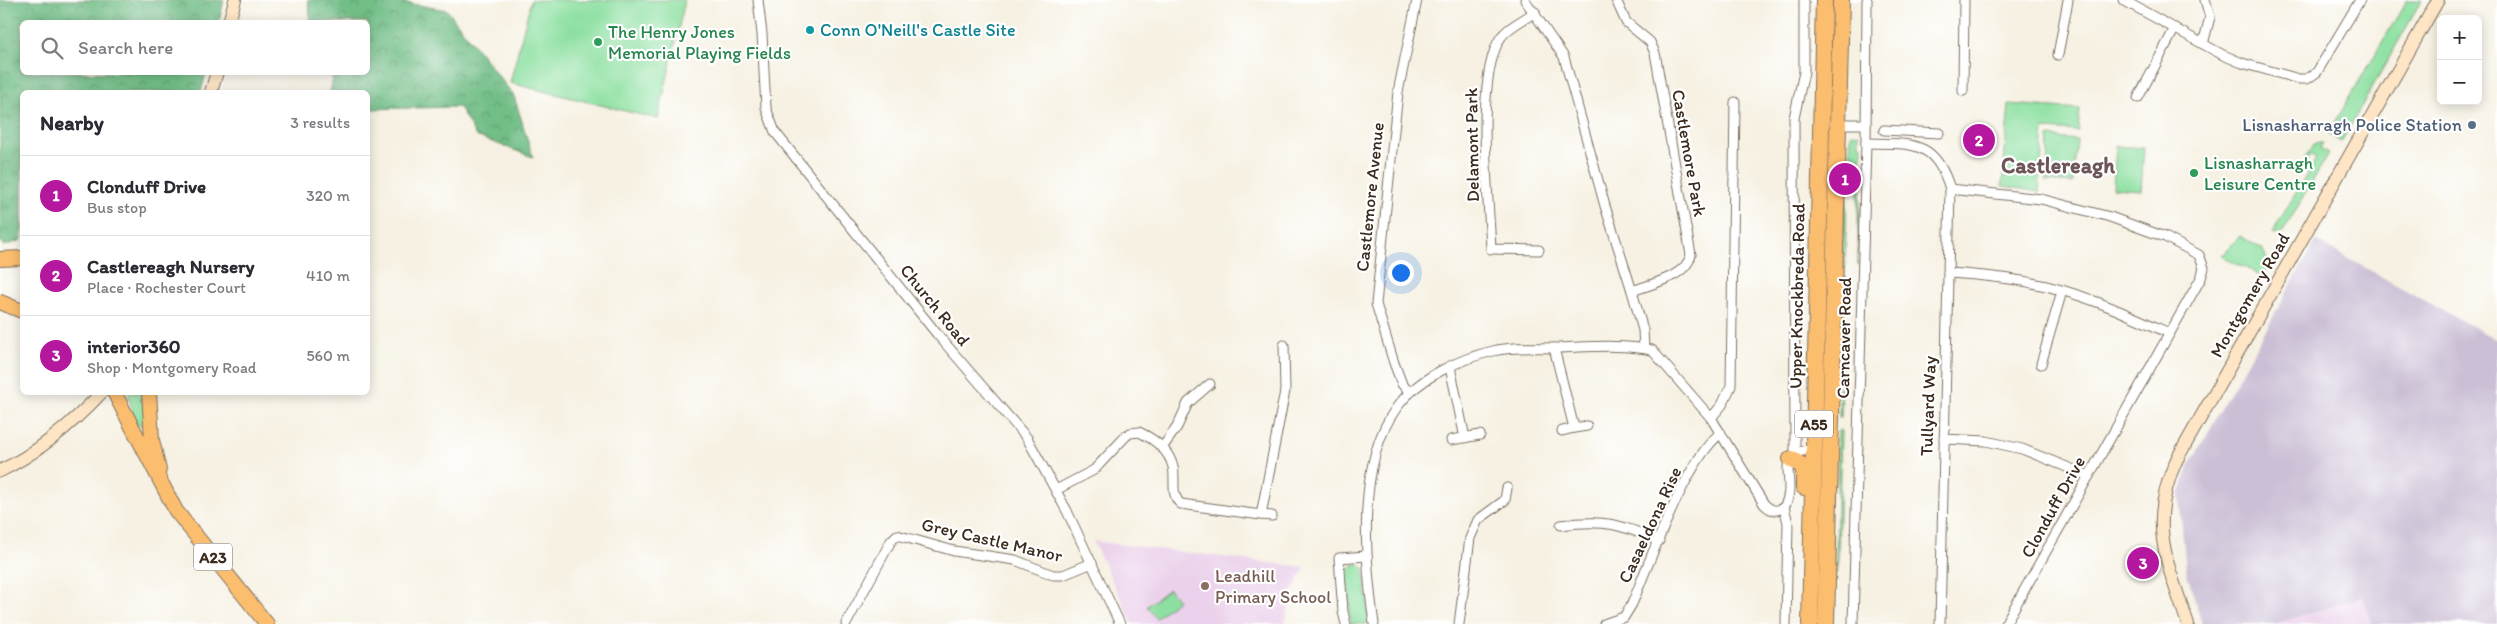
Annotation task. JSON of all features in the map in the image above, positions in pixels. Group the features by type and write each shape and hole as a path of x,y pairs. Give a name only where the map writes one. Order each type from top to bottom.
{"highway":[{"name":"Upper Knockbreda Road","path":"1809,624 1824,0"},
{"name":"Upper Knockbreda Road","path":"1826,624 1830,450 1852,124 1841,0"},
{"path":"1849,0 1847,110 1852,124"},
{"path":"1793,455 1805,471 1803,593 1809,624"}],"main road":[{"path":"0,259 20,258"},
{"path":"0,302 20,310"},
{"path":"0,309 20,311"},
{"name":"A23","path":"116,395 176,511 267,624"},
{"name":"A23","path":"149,395 152,440 163,488"}],"street":[{"path":"230,20 235,0"},
{"name":"Church Road","path":"758,0 763,41 766,108 775,132 937,334 1024,434 1056,490 1120,624"},
{"name":"Castlemore Avenue","path":"1410,393 1402,384 1376,304 1398,92 1416,0"},
{"path":"1525,0 1564,56 1608,215 1643,330 1644,348"},
{"name":"Castlemore Park","path":"1616,0 1628,25 1650,42 1655,53 1691,255 1688,264 1680,271 1632,291"},
{"name":"Upper Knockbreda Road","path":"1784,507 1788,497 1793,455 1794,118 1804,72 1804,0"},
{"name":"Carncaver Road","path":"1853,624 1866,143 1852,124 1867,0"},
{"path":"1963,92 1964,0"},
{"path":"2058,55 2068,0"},
{"path":"2123,0 2242,63 2299,79 2307,79 2317,72 2326,60 2360,0"},
{"path":"2203,44 2210,17 2205,0"},
{"name":"Montgomery Road","path":"2188,624 2166,557 2161,528 2161,504 2167,480 2186,442 2438,0"},
{"name":"Delamont Park","path":"1535,12 1502,35 1495,48 1488,72 1485,98 1491,249 1540,250"},
{"path":"2138,98 2174,28"},
{"path":"212,90 216,75"},
{"path":"1710,418 1722,405 1731,386 1735,102"},
{"path":"1821,123 1852,124"},
{"path":"1884,130 1939,133"},
{"path":"1901,144 1902,131"},
{"path":"1866,143 1901,144 1922,148 1935,156 1943,168 1950,189"},
{"name":"Tullyard Way","path":"1940,624 1950,189"},
{"name":"Clonduff Drive","path":"1950,189 2024,196 2077,207 2166,237 2199,255 2204,268 2201,278 2005,624"},
{"path":"1948,273 2024,281 2062,290 2109,306 2169,333"},
{"path":"2041,364 2062,290"},
{"path":"1261,515 1285,391 1284,345"},
{"path":"1554,348 1574,428"},
{"path":"1374,624 1367,556 1368,492 1373,461 1396,408 1420,384 1450,367 1493,351 1554,348 1644,348 1652,350 1659,357 1721,433 1764,504 1777,511 1784,507 1788,523 1786,624"},
{"path":"1450,367 1465,438"},
{"path":"1162,448 1177,427 1188,403 1210,384"},
{"path":"0,471 34,452 94,398"},
{"path":"1562,431 1587,426"},
{"path":"1056,490 1094,470 1130,433 1138,432 1162,448 1173,467 1175,498 1181,504 1272,516"},
{"name":"Casaeldona Rise","path":"1604,624 1627,620 1632,604 1684,484 1710,442 1721,433"},
{"path":"1451,440 1480,435"},
{"path":"1944,438 1986,441 2022,449 2089,476"},
{"path":"1793,455 1814,450 1830,450"},
{"path":"1459,624 1470,538 1478,520 1505,500 1507,488"},
{"path":"1561,525 1608,523 1626,526 1659,541"},
{"name":"Grey Castle Manor","path":"846,624 891,541 897,535 954,551 1016,560 1053,575 1068,573 1092,563"},
{"path":"1346,624 1343,612 1339,558 1367,556"}],"shaded area":[{"path":"2316,241 2497,340 2497,624 2372,624 2362,597 2274,624 2202,624 2186,570 2179,496 2189,466"},
{"name":"Leadhill Primary School","path":"1093,541 1305,567 1291,593 1285,624 1133,624"},
{"path":"2363,596 2372,624 2274,624"}],"green space":[{"path":"0,0 224,0 219,20 20,20 20,75 205,75 202,90 20,90 20,241 5,246 0,241"},
{"path":"308,0 389,0 447,10 514,96 533,157 476,136 459,107 370,109 370,90 330,90 333,79 330,75 370,75 370,20 311,20"},
{"name":"The Henry Jones Memorial Playing Fields","path":"531,0 685,0 658,119 510,83"},
{"path":"2407,0 2422,0 2341,142 2328,134"},
{"path":"2009,104 2080,109 2078,131 2044,129 2039,192 2002,186"},
{"path":"1851,134 1859,134 1859,144 1862,145 1858,265 1858,157 1850,153"},
{"path":"2049,137 2077,140 2073,183 2046,181"},
{"path":"2323,143 2320,148 2329,153 2283,232 2272,233 2316,159 2310,155 2306,162 2304,160 2313,145"},
{"path":"2116,146 2144,148 2141,190 2113,188"},
{"path":"1847,196 1841,418 1839,418 1844,206"},
{"path":"2240,236 2262,249 2269,263 2262,276 2221,256"},
{"path":"128,395 145,395 147,426 136,425"},
{"path":"1841,430 1838,559 1836,574 1838,431"},
{"path":"1359,564 1364,569 1370,624 1351,624 1347,571 1353,565"},
{"path":"1169,589 1178,600 1156,618 1147,606"}],"place":[{"name":"Conn O'Neill's Castle Site","path":"810,30"},
{"name":"The Henry Jones Memorial Playing Fields","path":"598,42"},
{"name":"Lisnasharragh Police Station","path":"2472,125"},
{"name":"Castlereagh Nursery","path":"1979,140"},
{"name":"Lisnasharragh Leisure Centre","path":"2194,173"},
{"name":"Clonduff Drive","path":"1845,179"},
{"name":"interior360","path":"2143,563"},
{"name":"Leadhill Primary School","path":"1205,586"}],"district":[{"name":"Castlereagh","path":"2058,165"}]}
